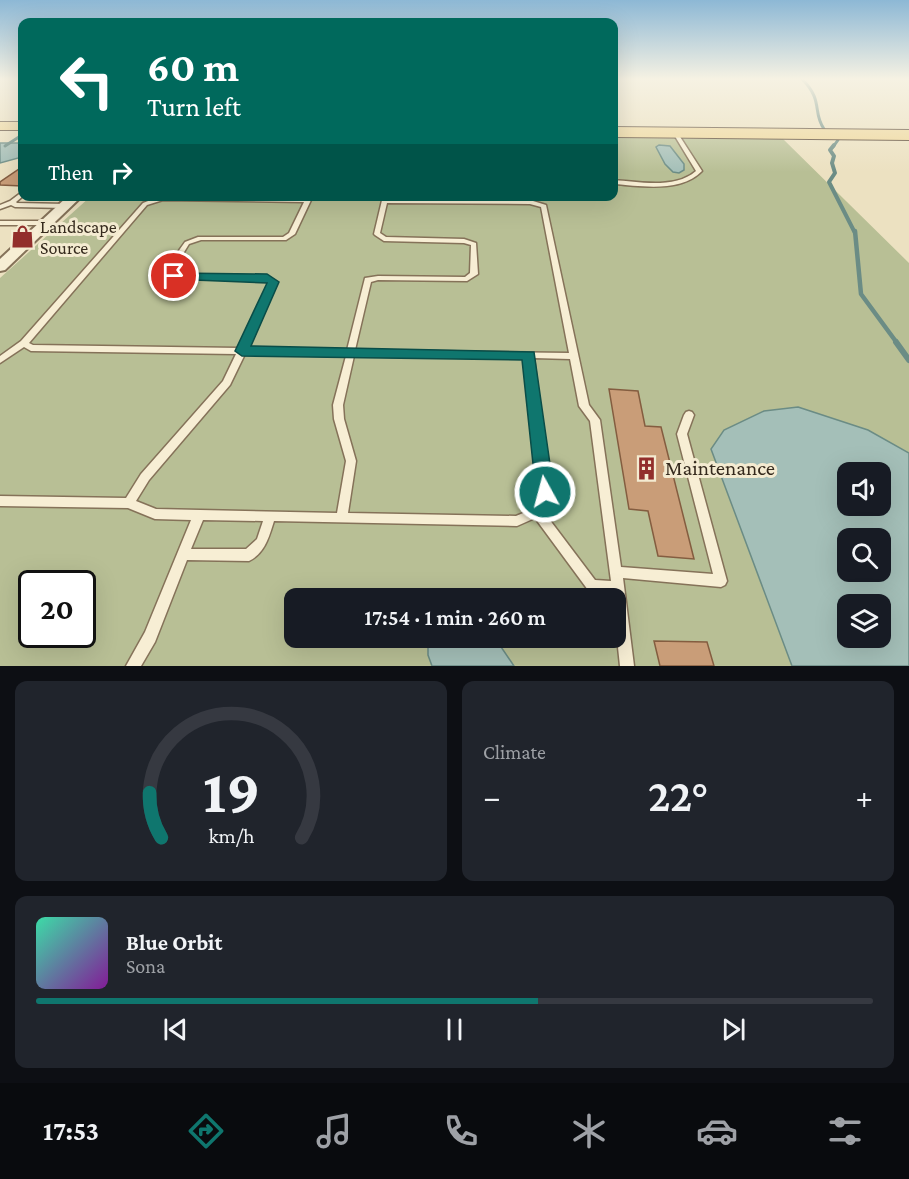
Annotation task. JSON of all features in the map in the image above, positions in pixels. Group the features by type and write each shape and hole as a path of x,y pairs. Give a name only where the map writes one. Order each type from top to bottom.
{"main road":[{"path":"0,126 18,126"},
{"path":"618,132 909,135"}],"street":[{"path":"0,267 71,201"}],"lane":[{"path":"618,182 674,183 694,178 699,171 675,132"},
{"path":"0,207 18,197"},
{"path":"0,201 12,202 15,205 71,201"},
{"path":"0,360 24,343 146,204 154,201"},
{"path":"129,503 145,477 227,383 273,282 267,278 174,276 169,270 187,243 200,238 284,239 292,234 308,201"},
{"path":"342,518 351,461 339,419 338,405 368,280 378,278 467,279 474,274 474,244 464,241 384,239 377,234 385,201"},
{"path":"534,201 544,206 584,406 595,420 618,588 592,586 537,512"},
{"path":"0,223 47,223"},
{"path":"24,343 31,348 574,356"},
{"path":"0,501 129,503 155,514 517,521 537,512 545,492 529,356"},
{"path":"616,572 721,581 682,434 689,415"},
{"path":"133,666 150,637 199,515"},
{"path":"184,554 249,555 262,542 270,516"},
{"path":"625,648 627,666"}],"green space":[{"path":"618,138 783,139 909,263 909,666 0,666 0,278 86,201 618,201"}],"water":[{"path":"0,143 18,143 18,158 0,163"},
{"path":"670,146 684,164 684,170 679,173 673,172 665,164 656,147"},
{"path":"798,407 868,430 909,453 909,666 792,666 711,449 724,430 764,411"},
{"path":"428,648 502,648 514,666 432,666"}],"building":[{"path":"18,170 18,186 0,185 0,182"},
{"name":"Maintenance","path":"609,389 638,391 645,426 661,427 694,559 658,556 648,511 629,509"},
{"path":"654,641 707,642 714,666 660,666"}],"waterway":[{"path":"817,110 824,129"},
{"path":"5,146 18,138"},
{"path":"833,147 838,140"},
{"path":"834,145 830,150 834,156 832,163 835,173 829,182 855,233"},
{"path":"855,231 861,294 897,343"},
{"path":"896,342 909,360"}],"place":[{"name":"Landscape Source","path":"22,237"},
{"name":"Maintenance","path":"647,468"}],"route":[{"path":"174,276 267,278 273,282 242,351 529,356 545,492"}]}
